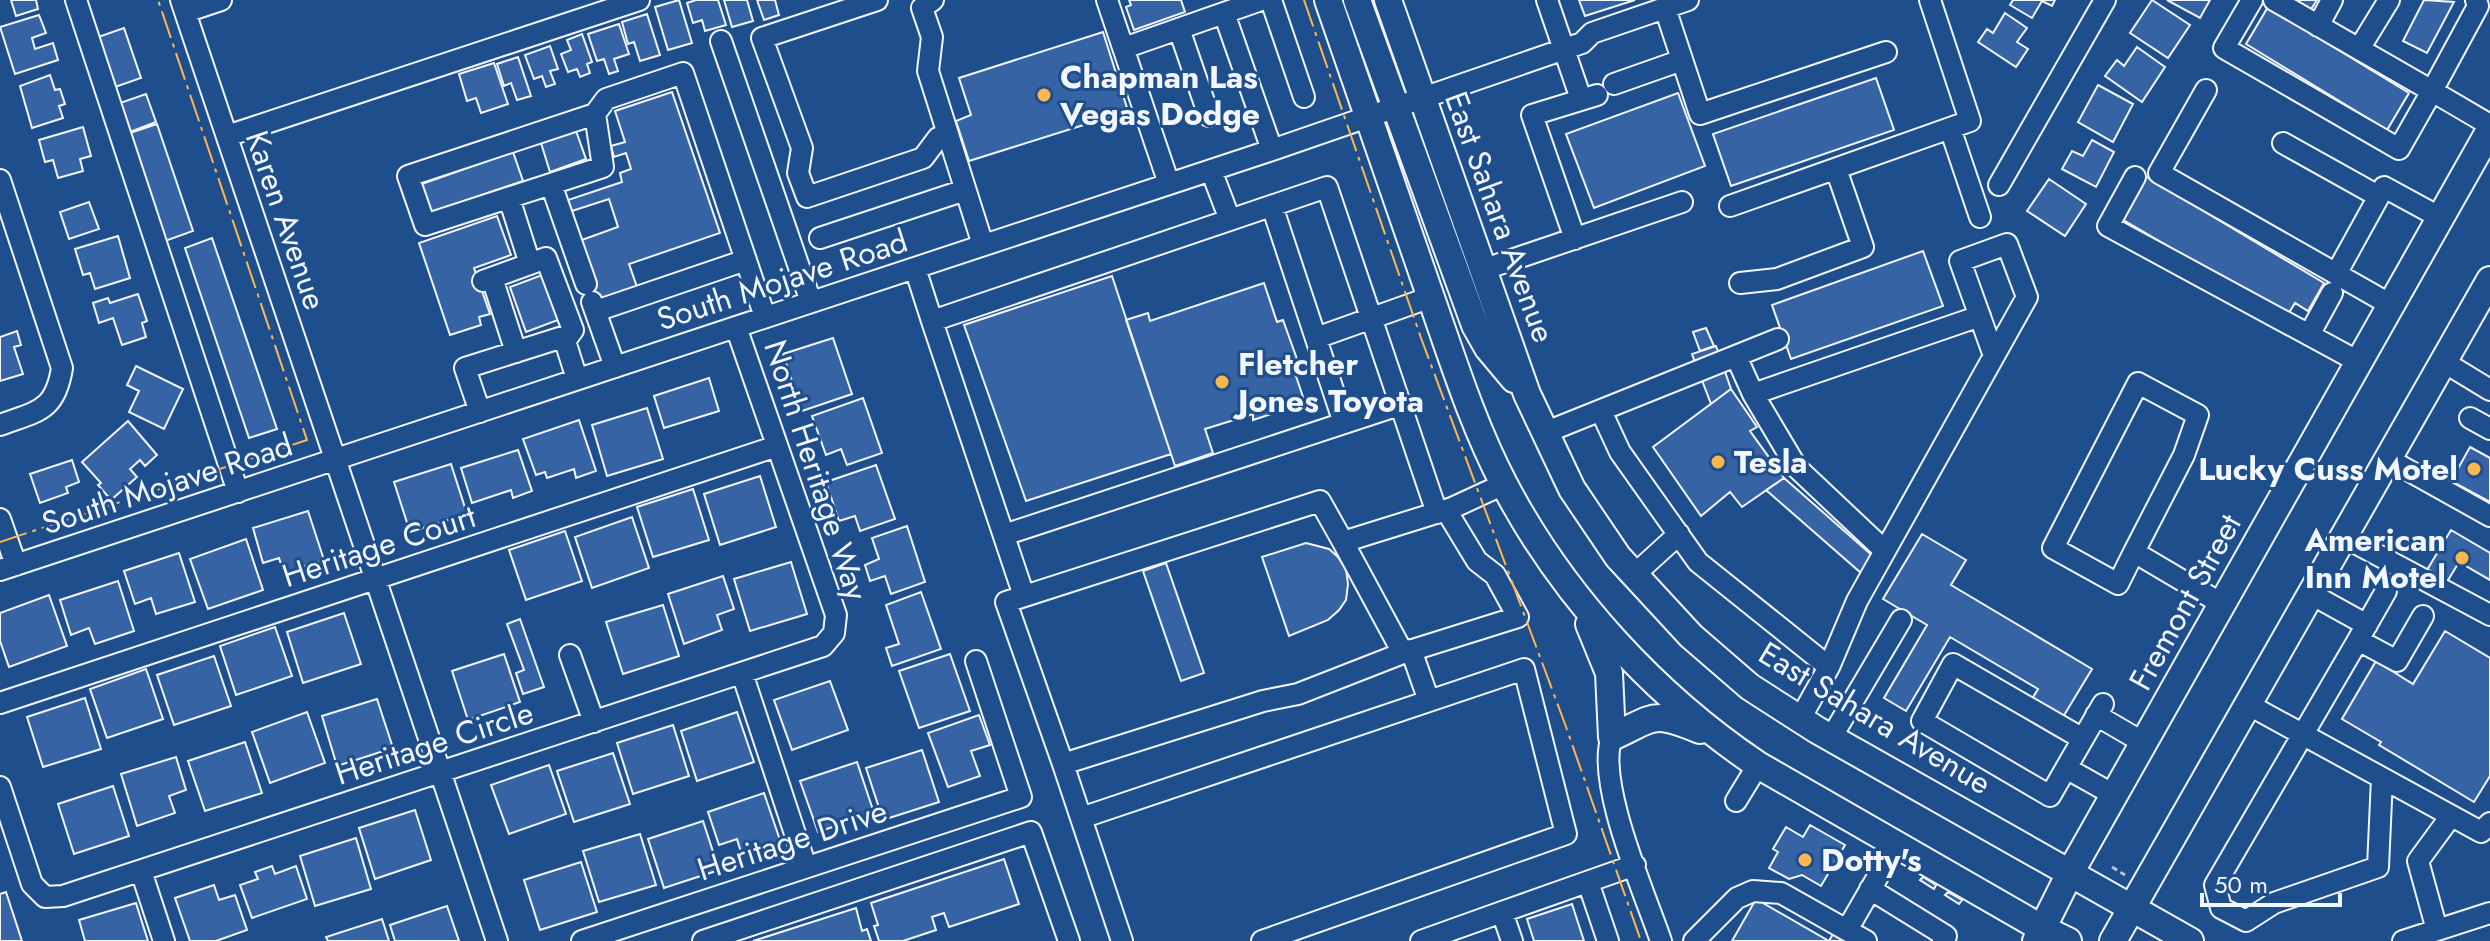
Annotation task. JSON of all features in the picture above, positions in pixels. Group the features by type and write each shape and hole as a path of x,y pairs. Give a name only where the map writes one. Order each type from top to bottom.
{"main road":[{"path":"1328,0 1474,415 1504,484 1572,588 1641,668 1714,736 2039,935 2068,941"},
{"path":"1357,0 1409,103 1475,325 1488,348 1527,394"},
{"name":"East Sahara Avenue","path":"1388,0 1409,103 1482,270 1527,394 1572,489 1606,541 1634,575 1691,636 1750,687 1831,738 2190,941"},
{"name":"Fremont Street","path":"2039,935 2070,873 2490,128"},
{"path":"2115,936 2444,362 2483,308 2490,280"},
{"path":"1572,588 1607,663 1611,685 1612,737 1641,721 1659,717 1714,736"}],"street":[{"path":"183,6 221,0"},
{"path":"227,136 639,0"},
{"path":"877,0 762,38 802,148 798,173 807,197 923,158 938,138 948,134"},
{"path":"1107,0 1169,184"},
{"path":"1124,48 1261,0"},
{"path":"1271,0 1304,97"},
{"path":"1547,0 1597,93"},
{"name":"South Mojave Road","path":"8,568 1272,150 1573,46 1592,33 1688,0"},
{"path":"1730,206 1970,121 1930,0"},
{"path":"1999,185 2105,0"},
{"path":"2252,0 2224,48 2399,149 2478,6 2476,0"},
{"path":"2274,0 2490,128"},
{"path":"2318,26 2332,0"},
{"path":"2359,49 2389,0"},
{"path":"80,1 238,492"},
{"path":"920,3 932,37 928,71 983,245"},
{"name":"Karen Avenue","path":"183,6 497,941"},
{"path":"1665,8 1700,114 1886,52"},
{"path":"1224,13 1272,150"},
{"path":"1179,29 1209,116"},
{"path":"721,41 811,302"},
{"path":"1575,239 1532,115 1682,60"},
{"path":"595,114 603,167 425,225 408,176 595,114 606,99 683,73 765,317"},
{"path":"2206,90 2159,173 2334,283 2391,305"},
{"path":"1950,128 1980,217"},
{"path":"2283,143 2378,196"},
{"path":"1740,283 1777,279 1863,247 1836,169"},
{"path":"1211,170 1230,220"},
{"path":"2135,177 2108,226 2359,362"},
{"path":"0,180 62,368 59,389 45,408 0,425"},
{"path":"551,184 615,367"},
{"path":"932,321 1327,187 1441,511 1477,561 1495,575 1518,617 1407,652 1298,694 1263,701 1063,764"},
{"path":"2309,335 2384,187 2441,218"},
{"path":"820,238 965,190"},
{"path":"509,198 573,330 565,341 577,379"},
{"path":"1482,270 1682,202"},
{"path":"1272,206 1344,423"},
{"path":"1800,719 1829,667 1850,614 2027,297 2007,244 1960,261 1993,353"},
{"path":"591,299 746,260"},
{"path":"516,352 487,280 538,261"},
{"path":"915,268 1024,596"},
{"path":"1316,338 1431,297"},
{"path":"1753,394 1980,316"},
{"name":"North Heritage Way","path":"736,327 836,615 834,633"},
{"path":"480,412 465,368 569,335"},
{"path":"1544,433 1778,339"},
{"path":"1736,356 1753,394 1797,468 1885,551"},
{"path":"2444,362 2490,390"},
{"path":"2138,383 2198,415 2184,455 2134,552 2118,584 2053,548 2138,383"},
{"path":"1004,535 1402,404"},
{"path":"1601,411 1620,452 1698,562 1829,667"},
{"path":"2470,418 2490,429"},
{"name":"Heritage Court","path":"0,703 777,446"},
{"path":"2388,459 2490,516"},
{"path":"1343,542 1441,511 1504,484"},
{"path":"1122,941 1006,602 1320,501 1407,652 1429,701"},
{"path":"0,519 8,568"},
{"path":"1634,575 1679,534"},
{"path":"2344,537 2490,615"},
{"path":"2134,552 2222,604"},
{"path":"2382,778 2378,867 2274,903 2246,921 2221,908 2215,885 2386,591"},
{"path":"2311,594 2397,661 2423,616"},
{"path":"1831,738 1901,620"},
{"name":"Heritage Circle","path":"0,787 32,884 45,897 63,896 823,646 834,633"},
{"path":"570,655 594,722"},
{"name":"Heritage Drive","path":"582,941 1021,797 976,661"},
{"path":"2083,739 1953,664 1922,721 2050,796 2083,739 2099,709 2144,743"},
{"path":"1081,818 1524,669 1566,834 1262,941"},
{"path":"742,673 806,867"},
{"path":"2249,705 2481,832 2490,823"},
{"path":"1612,737 1608,749 1608,768 1635,865 1661,941"},
{"path":"1736,801 1758,765"},
{"path":"2066,768 2114,795"},
{"path":"2437,930 2418,861 2451,816"},
{"path":"703,941 1031,832 1069,941"},
{"path":"1847,930 1896,845"},
{"path":"1421,941 1466,934 1502,912 1635,865"},
{"path":"141,871 164,941"},
{"path":"1588,882 1608,941"},
{"path":"1870,889 1946,936 1943,941"},
{"path":"1694,941 1737,898 1753,891 1781,893 1866,941"},
{"path":"1502,912 1512,941"},
{"path":"2406,941 2490,913"}],"path":[{"path":"2112,867 2125,875"}],"building":[{"path":"11,0 36,0 38,9 16,16"},
{"path":"679,0 692,43 668,50 655,7"},
{"path":"718,0 726,25 705,31 702,20 693,23 687,3"},
{"path":"724,0 747,0 753,21 732,27"},
{"path":"757,0 775,0 779,15 764,20"},
{"path":"1129,0 1181,0 1185,12 1134,30 1126,7 1131,5"},
{"path":"1579,0 1635,0 1585,16"},
{"path":"2013,0 2055,0 2052,6 2042,1 2032,18 2010,5"},
{"path":"2152,0 2190,25 2168,58 2130,33"},
{"path":"2167,0 2210,0 2200,18"},
{"path":"2291,0 2317,0 2310,11"},
{"path":"2424,0 2454,2 2427,53 2403,41"},
{"path":"2268,7 2409,93 2387,130 2246,44"},
{"path":"2005,13 2027,28 2017,42 2028,49 2016,67 1978,42 1987,29 1993,33"},
{"path":"647,14 660,55 640,61 634,42 628,44 622,22"},
{"path":"39,15 46,33 32,38 35,49 53,43 58,60 15,74 0,27"},
{"path":"619,24 629,54 614,59 618,71 609,74 604,59 597,61 588,34"},
{"path":"124,28 141,78 115,87 98,37"},
{"name":"Chapman Las Vegas Dodge","path":"1103,32 1128,111 969,161 956,121 971,115 959,78"},
{"path":"582,34 592,62 587,64 590,73 580,77 577,69 568,72 561,54 571,50 567,40"},
{"path":"550,46 558,69 550,71 555,84 546,87 542,76 534,79 525,55"},
{"path":"2137,47 2165,67 2142,102 2105,76 2117,60 2124,66"},
{"path":"518,57 531,96 517,100 511,83 504,86 497,64"},
{"path":"494,63 508,104 481,113 476,98 467,101 459,74"},
{"path":"50,75 55,90 60,89 65,104 59,106 63,118 32,128 20,86"},
{"path":"1876,78 1894,130 1731,186 1713,134"},
{"path":"2098,85 2133,104 2113,142 2078,122"},
{"path":"672,92 720,233 629,264 637,287 587,304 580,285 579,241 618,227 609,199 572,211 568,200 622,182 620,173 631,169 626,153 614,157 611,146 625,142 615,111"},
{"path":"1678,93 1705,166 1594,208 1566,134"},
{"path":"146,94 156,122 130,132 120,103"},
{"path":"157,124 193,231 165,241 130,133"},
{"path":"83,127 91,156 80,159 83,171 58,178 53,160 45,162 39,140"},
{"path":"576,131 586,159 550,172 541,143"},
{"path":"2092,140 2114,152 2096,187 2062,169 2072,151 2083,156"},
{"path":"513,152 523,181 429,213 419,185"},
{"path":"2145,176 2324,283 2308,311 2295,303 2287,316 2120,218"},
{"path":"2049,179 2086,204 2065,236 2027,211"},
{"path":"89,202 99,229 69,239 60,212"},
{"path":"497,216 511,255 474,268 490,314 479,317 481,325 450,335 419,243"},
{"path":"118,236 130,278 95,289 90,273 83,275 75,249"},
{"path":"212,238 277,429 249,438 185,248"},
{"path":"1923,251 1943,306 1791,359 1772,305"},
{"path":"542,275 558,320 526,332 510,287"},
{"path":"1112,276 1171,454 1026,501 964,325"},
{"name":"Fletcher Jones Toyota","path":"1264,283 1277,322 1283,320 1297,359 1291,361 1305,403 1253,420 1253,414 1205,429 1213,453 1175,466 1126,320 1148,313 1150,321"},
{"path":"138,294 147,321 142,323 146,337 122,345 113,318 99,323 93,303 108,298 110,303"},
{"path":"1706,328 1714,346 1700,351 1693,332"},
{"path":"17,331 21,345 14,347 23,374 0,381 0,337"},
{"path":"833,338 852,394 802,411 783,354"},
{"path":"1716,346 1731,389 1711,404 1692,354"},
{"path":"136,366 183,389 164,429 129,412 139,391 127,385"},
{"path":"709,378 719,411 664,428 654,396"},
{"name":"Tesla","path":"1731,389 1757,427 1750,431 1784,478 1742,507 1730,492 1701,516 1653,447"},
{"path":"863,398 882,453 847,465 841,449 826,455 812,416"},
{"path":"647,408 663,459 607,476 592,425"},
{"path":"579,420 596,471 576,478 574,469 547,478 545,472 536,475 523,439"},
{"path":"128,421 157,455 145,466 140,460 130,469 137,477 111,500 82,462"},
{"name":"Lucky Cuss Motel","path":"2470,447 2490,458 2490,502 2451,481"},
{"path":"518,450 532,491 513,498 511,490 472,503 461,468"},
{"path":"72,460 79,482 66,487 68,493 40,503 30,474"},
{"path":"451,464 467,514 410,532 394,482"},
{"path":"876,465 895,519 860,531 855,516 839,521 826,482"},
{"path":"760,476 776,527 720,545 704,494"},
{"path":"1784,478 1874,557 1861,573 1766,490"},
{"path":"693,489 709,540 653,557 637,507"},
{"path":"308,511 324,560 284,573 279,558 263,563 253,528"},
{"path":"632,517 649,568 592,588 575,537"},
{"path":"907,526 925,582 891,594 885,576 870,581 865,565 879,559 872,538"},
{"name":"American Inn Motel","path":"2451,530 2490,553 2490,580 2459,562 2444,587 2424,575"},
{"path":"565,531 582,581 526,600 509,550"},
{"path":"1922,534 1966,560 1951,585 2092,669 2063,717 2032,699 2038,689 1950,637 1906,711 1884,698 1927,625 1883,599"},
{"path":"246,539 263,590 208,609 190,559"},
{"path":"1306,543 1329,549 1338,557 1346,569 1346,600 1328,620 1289,636 1262,557"},
{"path":"179,553 195,602 156,614 151,598 135,604 124,571"},
{"path":"791,562 807,614 750,631 734,579"},
{"path":"1166,563 1204,673 1181,681 1143,571"},
{"path":"723,576 734,609 717,615 722,630 684,644 668,594"},
{"path":"118,581 134,631 95,644 89,628 71,635 60,600"},
{"path":"921,592 941,649 892,666 886,648 899,644 886,605"},
{"path":"49,595 67,646 9,667 0,641 0,613"},
{"path":"663,605 679,656 623,674 606,622"},
{"path":"344,613 361,664 303,683 287,632"},
{"path":"520,619 544,687 523,694 516,673 524,670 507,624"},
{"path":"275,627 292,676 236,695 220,646"},
{"path":"2445,631 2490,658 2490,776 2474,802 2342,719 2376,661 2413,684"},
{"path":"504,654 520,702 468,720 452,671"},
{"path":"950,654 970,711 919,728 899,671"},
{"path":"214,656 231,706 174,725 157,675"},
{"path":"146,669 163,719 107,738 90,689"},
{"path":"830,681 848,730 792,750 774,700"},
{"path":"85,698 101,749 43,767 27,717"},
{"path":"377,699 393,748 337,766 322,716"},
{"path":"307,712 325,763 270,783 252,732"},
{"path":"737,712 754,762 697,781 681,731"},
{"path":"979,715 990,745 971,751 980,776 948,787 928,733"},
{"path":"673,725 689,776 633,794 617,743"},
{"path":"245,742 262,793 205,811 188,761"},
{"path":"922,750 939,802 883,820 866,768"},
{"path":"613,753 630,804 574,822 557,771"},
{"path":"176,757 186,790 169,796 175,813 137,826 121,774"},
{"path":"857,762 874,813 818,832 800,781"},
{"path":"549,765 566,814 509,834 491,785"},
{"path":"113,786 129,836 74,854 58,804"},
{"path":"764,793 781,843 742,856 737,839 719,845 708,812"},
{"path":"415,810 431,860 375,879 359,828"},
{"path":"703,821 719,870 664,888 648,839"},
{"name":"Dotty's","path":"1810,825 1845,845 1821,886 1802,875 1789,879 1769,868 1778,852 1773,849 1786,827 1803,837"},
{"path":"640,834 656,885 599,902 583,851"},
{"path":"356,838 371,889 315,906 300,856"},
{"path":"1004,859 1019,904 949,927 944,913 932,917 936,930 903,941 879,941 871,903"},
{"path":"581,862 597,912 540,930 524,880"},
{"path":"272,866 275,874 296,866 307,899 252,918 240,885 258,879 255,872"},
{"path":"1923,877 1936,885 1934,889 1920,880"},
{"path":"214,885 219,900 235,895 247,930 216,941 190,941 175,898"},
{"path":"6,892 22,941 0,941 0,894"},
{"path":"1948,892 1962,900 1959,904 1945,895"},
{"path":"1756,899 1829,941 1732,941"},
{"path":"136,903 148,941 85,941 79,920"},
{"path":"1572,904 1584,941 1534,941 1527,919"},
{"path":"447,906 459,941 395,941 390,925"},
{"path":"856,908 862,931 867,929 871,941 753,941"},
{"path":"382,919 389,941 328,941 326,937"},
{"path":"1833,934 1846,941 1829,941"}],"power":[{"path":"0,542 307,440 158,0"},
{"path":"1304,0 1421,338 1565,724 1641,941"}],"place":[{"name":"Chapman Las Vegas Dodge","path":"1044,95"},
{"name":"Fletcher Jones Toyota","path":"1222,382"},
{"name":"Tesla","path":"1718,462"},
{"name":"Lucky Cuss Motel","path":"2474,469"},
{"name":"American Inn Motel","path":"2462,558"},
{"name":"Dotty's","path":"1805,860"}]}
